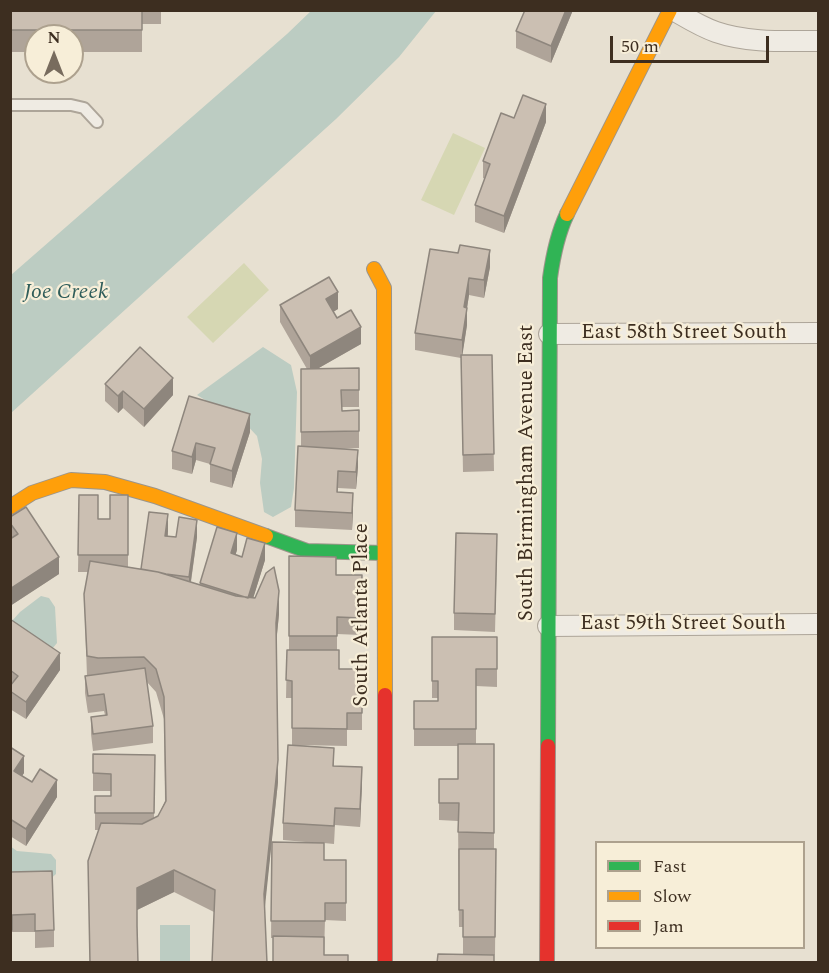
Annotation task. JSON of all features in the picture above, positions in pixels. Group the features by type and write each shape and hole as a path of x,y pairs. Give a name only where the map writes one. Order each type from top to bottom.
{"street":[{"path":"672,10 714,31 735,37 764,41 819,40"},
{"name":"South Birmingham Avenue East","path":"547,963 550,278 560,229 573,200 672,10"},
{"name":"South Atlanta Place","path":"375,268 384,288 385,963"},
{"name":"East 58th Street South","path":"549,334 819,333"},
{"path":"10,507 32,493 72,480 105,482 155,496 307,551 384,553"},
{"name":"East 59th Street South","path":"548,626 819,624"}],"lane":[{"path":"10,105 72,105 84,108 97,122"}],"green space":[{"path":"453,133 485,148 454,215 421,200"},
{"path":"244,263 269,290 213,343 187,317"}],"water":[{"name":"Joe Creek","path":"312,10 436,11 399,57 336,119 11,413 11,275"},
{"path":"263,347 291,365 297,392 294,488 291,507 273,517 264,512 260,483 262,459 257,436 242,420 197,395"},
{"path":"41,596 49,598 55,607 57,643 48,654 11,622"},
{"path":"10,846 17,851 51,854 56,860 56,874 46,883 11,883"},
{"path":"160,925 190,925 190,962 160,962"}],"building":[{"path":"10,10 142,10 142,30 84,30 84,24 24,24 24,30 10,30"},
{"path":"525,10 566,10 551,46 516,31"},
{"path":"523,95 546,104 504,216 475,205 490,164 483,161 501,113 514,118"},
{"path":"460,245 490,250 484,280 469,278 462,340 415,333 430,249 458,253"},
{"path":"329,277 338,292 326,299 337,318 351,310 361,327 310,356 280,305"},
{"path":"140,347 173,378 144,409 123,391 118,396 105,384"},
{"path":"461,355 492,355 494,454 463,455"},
{"path":"359,368 359,390 341,390 342,411 359,410 359,431 301,432 301,369"},
{"path":"189,396 250,414 232,471 210,464 215,448 196,443 192,457 172,451"},
{"path":"298,446 358,450 356,472 338,471 337,492 353,493 352,513 295,510"},
{"path":"79,495 98,495 98,519 110,519 110,495 128,495 128,555 78,555"},
{"path":"26,507 59,557 10,589 10,539 18,534 10,523 10,517"},
{"path":"149,512 168,514 165,536 176,537 179,517 197,520 189,577 141,569"},
{"path":"217,527 237,533 231,553 242,557 247,538 265,543 248,598 200,583"},
{"path":"456,533 497,534 495,614 454,613"},
{"path":"289,556 336,557 336,575 362,575 361,618 337,617 337,636 289,636"},
{"path":"90,561 158,572 236,596 255,598 266,573 274,567 279,591 276,623 278,760 264,894 267,963 212,963 215,890 174,870 137,888 138,963 90,963 88,861 101,823 142,824 158,816 166,801 164,697 156,669 144,657 98,658 87,656 84,594"},
{"path":"10,619 60,653 26,702 10,691 10,686 18,676 10,670"},
{"path":"432,637 497,637 497,669 476,669 476,729 414,729 414,701 438,701 438,681 432,681"},
{"path":"287,650 339,650 339,669 362,669 362,713 347,713 347,729 292,728 292,681 286,680"},
{"path":"145,668 153,726 93,734 91,717 107,715 104,694 88,696 85,676"},
{"path":"458,744 494,744 494,833 458,832 459,803 439,803 439,779 458,779"},
{"path":"288,745 334,748 333,766 362,767 360,809 335,808 334,826 283,823"},
{"path":"10,747 24,756 14,771 32,782 40,769 57,780 26,829 10,819"},
{"path":"93,754 155,755 154,813 95,813 95,796 111,796 111,774 93,773"},
{"path":"272,842 324,843 324,860 346,860 346,903 325,903 325,921 271,921"},
{"path":"459,849 496,849 495,937 463,937 463,910 459,910"},
{"path":"52,871 54,930 35,931 35,914 12,915 12,930 10,930 10,872"},
{"path":"273,936 324,937 324,955 348,955 348,963 273,963"},
{"path":"438,954 494,955 494,963 437,963"}],"traffic: fast":[{"path":"548,746 550,278 556,246 567,214"},
{"path":"266,536 307,551 384,553"}],"traffic: slow":[{"path":"567,214 670,10"},
{"path":"374,269 384,288 385,695"},
{"path":"10,507 32,493 71,480 105,482 155,496 266,536"}],"traffic: jam":[{"path":"385,695 385,962"},
{"path":"547,962 548,746"}]}
